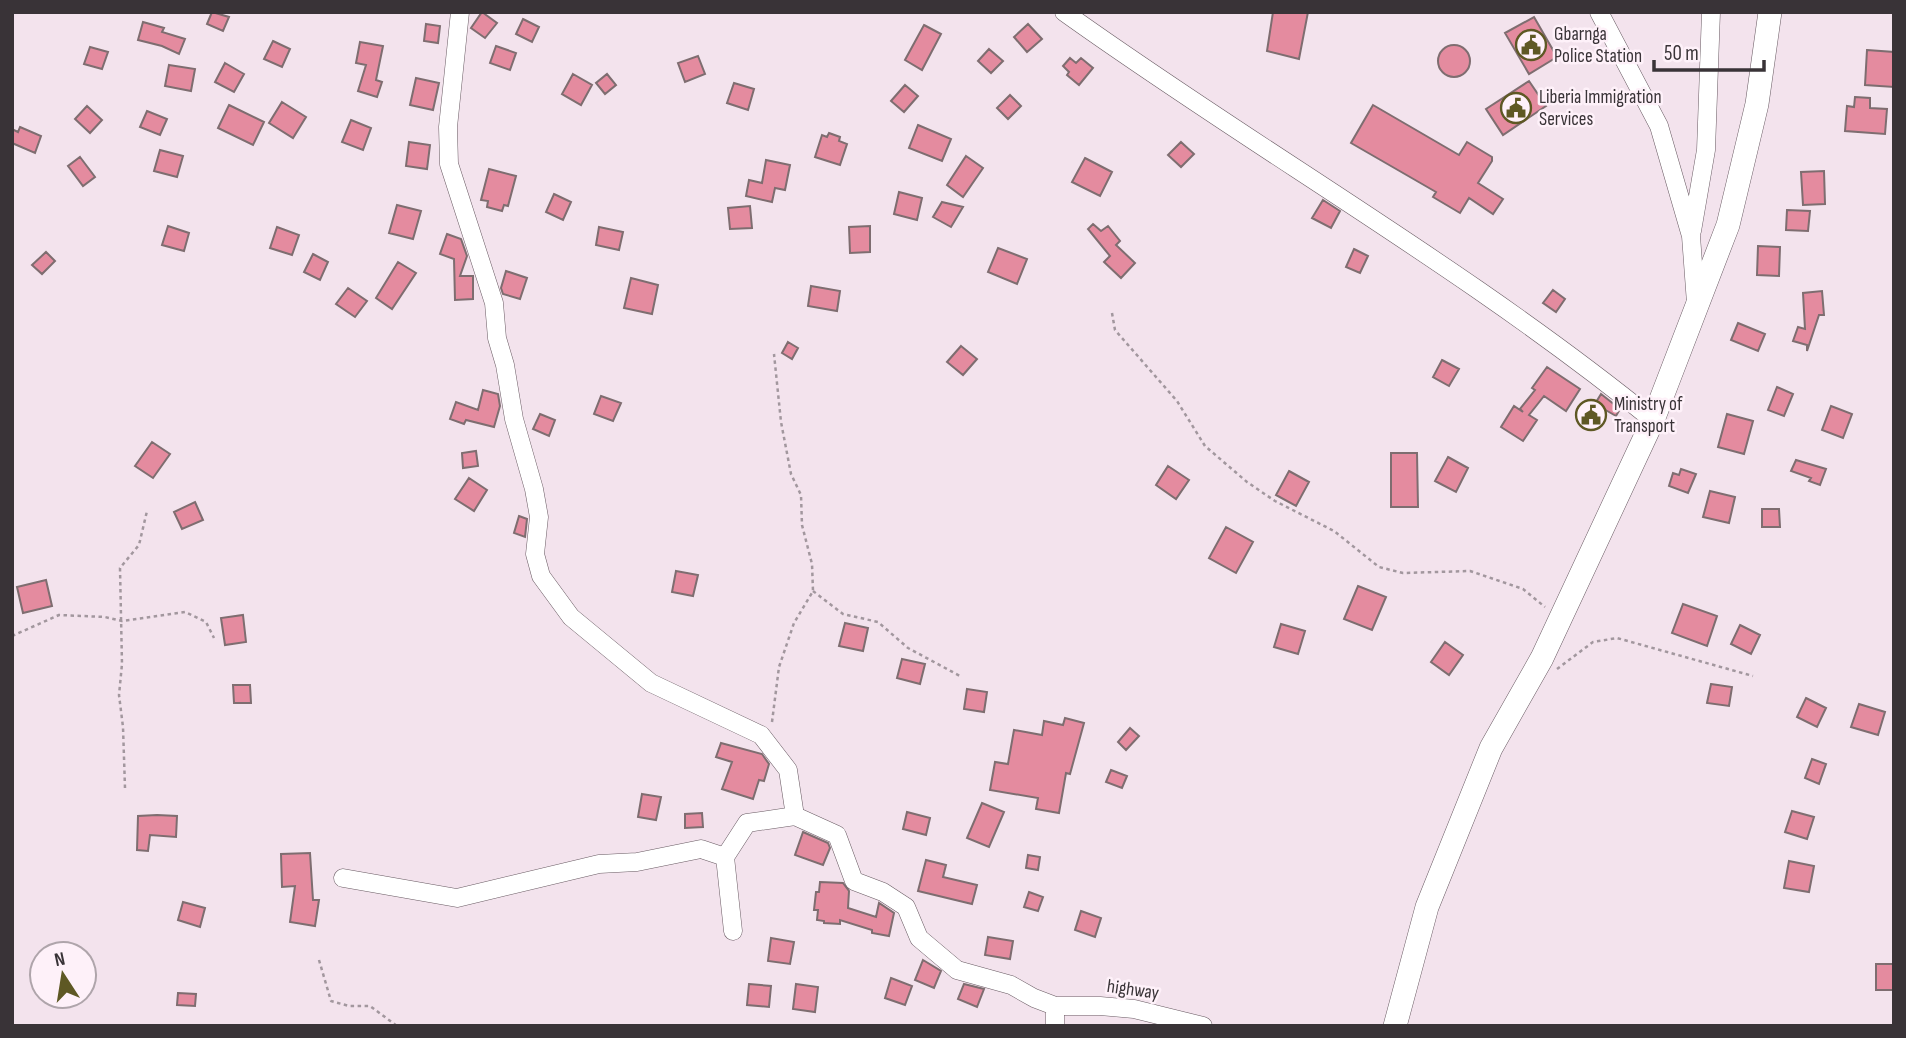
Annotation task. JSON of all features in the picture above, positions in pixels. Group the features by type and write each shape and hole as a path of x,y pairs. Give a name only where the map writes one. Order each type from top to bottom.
{"main road":[{"path":"1395,1026 1427,907 1491,748 1542,658 1653,420 1728,225 1758,104 1770,12"}],"street":[{"path":"460,12 448,127 449,164 494,303 497,338 505,365 514,419 539,517 535,554 541,576 571,617 651,683 761,735 788,770 795,816"},
{"path":"1064,12 1325,186 1584,364 1653,420"},
{"path":"1600,12 1659,127 1691,236 1696,310"},
{"path":"1691,236 1706,149 1711,12"},
{"path":"733,931 725,857 747,822 795,816 837,835 854,881 883,892 906,907 919,938 957,970 1011,985 1055,1006 1055,1026"},
{"path":"343,878 457,898 599,864 637,862 701,849 725,857"},
{"name":"highway","path":"1055,1006 1134,1009 1203,1026"}],"path":[{"path":"1112,313 1115,330 1177,401 1205,446 1247,482 1275,501 1334,531 1379,567 1402,573 1470,571 1523,589 1545,606 1545,619"},
{"path":"761,735 772,723 779,667 793,624 813,591 812,564 802,525 801,495 791,474 781,422 774,354"},
{"path":"125,788 119,695 122,664 120,568 139,545 147,511"},
{"path":"813,591 844,614 878,622 908,648 960,676"},
{"path":"12,636 59,615 104,617 122,621 185,612 206,622 214,638"},
{"path":"1542,658 1551,674 1593,642 1618,638 1753,677"},
{"path":"319,960 331,1001 349,1006 370,1006 397,1026"}],"building":[{"path":"212,12 229,17 223,31 207,24"},
{"path":"482,12 497,23 485,38 471,28"},
{"path":"1273,12 1308,12 1299,59 1267,51"},
{"name":"Gbarnga Police Station","path":"1534,17 1557,57 1529,74 1505,33"},
{"path":"523,19 539,27 532,42 516,34"},
{"path":"143,22 164,28 162,32 185,39 179,54 138,40"},
{"path":"426,24 440,26 438,43 424,41"},
{"path":"1028,24 1042,39 1027,52 1014,37"},
{"path":"924,25 941,34 922,70 905,60"},
{"path":"273,41 290,49 282,67 264,59"},
{"path":"360,42 383,46 376,80 382,82 377,97 358,91 366,65 356,63"},
{"path":"1454,45 1465,50 1470,61 1465,72 1454,77 1443,72 1438,61 1443,50"},
{"path":"496,46 516,53 510,70 490,63"},
{"path":"90,47 108,52 102,69 84,64"},
{"path":"989,49 1003,61 991,73 978,61"},
{"path":"1867,50 1894,52 1894,87 1865,85"},
{"path":"698,56 705,74 685,82 678,63"},
{"path":"1070,58 1076,63 1081,58 1093,68 1079,85 1067,75 1069,72 1063,66"},
{"path":"225,63 244,74 234,92 215,82"},
{"path":"169,65 195,69 191,91 165,86"},
{"path":"573,74 592,85 581,105 562,94"},
{"path":"607,74 616,85 605,94 596,83"},
{"path":"416,78 439,83 433,110 410,105"},
{"name":"Liberia Immigration Services","path":"1529,81 1546,106 1503,135 1486,109"},
{"path":"734,83 754,89 748,110 727,103"},
{"path":"905,85 918,96 904,112 891,101"},
{"path":"1010,95 1021,106 1008,119 997,108"},
{"path":"1855,97 1870,98 1870,108 1887,109 1885,134 1845,131 1847,106 1854,107"},
{"path":"282,102 306,117 293,138 269,123"},
{"path":"229,105 264,122 253,145 218,128"},
{"path":"1373,105 1459,155 1467,142 1492,157 1478,183 1503,199 1493,214 1469,198 1460,213 1433,197 1436,192 1351,143"},
{"path":"87,106 102,120 90,133 75,119"},
{"path":"147,111 167,119 160,135 140,127"},
{"path":"351,120 371,128 363,150 342,142"},
{"path":"918,125 951,139 942,161 909,148"},
{"path":"20,127 41,136 35,153 12,143 12,129 18,132"},
{"path":"829,133 840,137 839,141 847,144 840,165 815,157 822,135 827,137"},
{"path":"409,142 430,145 427,169 406,166"},
{"path":"1181,142 1194,154 1181,167 1168,155"},
{"path":"160,150 183,156 177,177 154,171"},
{"path":"966,156 983,168 963,197 947,185"},
{"path":"80,157 95,177 83,186 68,166"},
{"path":"1085,158 1112,172 1100,196 1072,182"},
{"path":"766,160 790,165 785,190 775,188 772,202 746,196 749,180 762,183"},
{"path":"489,169 516,176 508,206 504,205 502,211 487,207 488,201 481,200"},
{"path":"1824,171 1825,204 1803,205 1801,172"},
{"path":"899,192 922,198 917,220 894,214"},
{"path":"554,194 571,202 563,220 546,212"},
{"path":"1323,200 1340,211 1331,228 1312,218"},
{"path":"942,202 963,207 951,227 933,217"},
{"path":"397,205 421,211 413,239 389,233"},
{"path":"750,206 752,228 730,229 728,208"},
{"path":"1787,210 1810,211 1808,231 1786,230"},
{"path":"1093,224 1101,231 1108,226 1120,241 1116,245 1135,263 1121,278 1104,262 1110,256 1088,229"},
{"path":"168,226 189,233 184,251 162,245"},
{"path":"870,226 870,252 850,253 849,227"},
{"path":"277,227 299,235 292,255 270,248"},
{"path":"599,227 623,232 619,250 596,245"},
{"path":"447,234 461,239 467,256 460,276 473,276 473,299 455,300 454,259 440,254"},
{"path":"1758,246 1780,247 1779,276 1757,275"},
{"path":"998,248 1027,259 1017,284 988,272"},
{"path":"1354,249 1368,256 1360,273 1346,267"},
{"path":"46,252 55,261 42,274 32,265"},
{"path":"313,254 328,262 320,280 304,272"},
{"path":"398,262 416,273 392,309 376,298"},
{"path":"506,271 527,278 520,299 503,294 501,288"},
{"path":"631,278 658,285 652,314 624,308"},
{"path":"811,286 840,291 837,311 808,306"},
{"path":"348,288 367,301 355,317 336,304"},
{"path":"1553,290 1565,299 1556,312 1543,303"},
{"path":"1822,291 1824,315 1819,315 1807,351 1807,345 1793,341 1798,327 1805,329 1803,293"},
{"path":"1738,323 1765,334 1758,351 1731,340"},
{"path":"788,342 798,348 792,359 782,353"},
{"path":"961,346 977,359 963,375 947,362"},
{"path":"1442,360 1459,369 1449,386 1433,377"},
{"path":"1547,367 1580,389 1566,411 1544,396 1529,415 1537,420 1523,441 1501,427 1514,406 1523,412 1520,409 1535,390 1532,388"},
{"path":"1777,387 1793,394 1784,416 1768,410"},
{"path":"483,390 498,394 500,406 494,427 466,420 464,424 450,419 456,402 478,410"},
{"path":"1601,394 1620,409 1616,416 1595,404"},
{"path":"601,396 621,403 613,421 594,414"},
{"path":"1831,406 1852,414 1843,438 1822,430"},
{"path":"540,414 555,420 549,436 533,429"},
{"path":"1727,414 1753,421 1744,454 1718,447"},
{"path":"152,442 170,454 153,478 135,466"},
{"path":"476,451 478,466 463,468 462,453"},
{"path":"1391,453 1417,453 1418,507 1391,507"},
{"path":"1448,457 1468,468 1456,492 1435,481"},
{"path":"1796,460 1826,469 1820,485 1809,481 1811,478 1791,471"},
{"path":"1168,466 1189,480 1176,499 1156,485"},
{"path":"1681,469 1696,474 1688,493 1669,486 1673,473 1679,475"},
{"path":"1289,471 1309,482 1296,506 1276,495"},
{"path":"469,478 487,490 474,511 455,499"},
{"path":"1710,491 1735,497 1729,523 1703,517"},
{"path":"195,502 203,520 182,529 174,512"},
{"path":"1762,509 1779,509 1780,527 1762,527"},
{"path":"519,516 527,519 525,537 514,533"},
{"path":"1226,527 1253,542 1236,573 1209,558"},
{"path":"676,571 698,575 693,596 672,592"},
{"path":"46,580 52,606 23,613 17,587"},
{"path":"1358,586 1386,597 1372,630 1344,619"},
{"path":"1683,604 1717,616 1707,646 1672,633"},
{"path":"243,615 246,642 225,645 221,618"},
{"path":"845,623 868,628 863,651 839,646"},
{"path":"1281,624 1305,631 1298,654 1274,647"},
{"path":"1740,625 1760,635 1751,654 1731,644"},
{"path":"1445,642 1463,655 1449,675 1431,662"},
{"path":"902,659 925,664 920,684 897,678"},
{"path":"1711,684 1732,687 1729,706 1707,703"},
{"path":"233,685 250,685 251,703 234,703"},
{"path":"967,689 987,692 984,712 964,709"},
{"path":"1806,698 1826,708 1817,727 1797,717"},
{"path":"1859,704 1885,712 1878,735 1851,727"},
{"path":"1065,718 1084,723 1070,774 1066,773 1059,813 1036,809 1038,798 990,790 995,762 1008,764 1014,730 1042,735 1044,721 1063,725"},
{"path":"1130,728 1139,736 1126,750 1118,742"},
{"path":"721,743 762,754 769,764 764,781 759,780 753,799 722,789 732,762 716,757"},
{"path":"1812,759 1826,764 1819,784 1805,778"},
{"path":"1111,770 1127,776 1122,788 1106,782"},
{"path":"642,794 661,797 656,820 638,817"},
{"path":"982,803 1004,812 989,847 967,838"},
{"path":"1792,811 1814,817 1807,839 1785,832"},
{"path":"907,812 930,818 926,835 903,829"},
{"path":"702,813 703,827 685,828 685,814"},
{"path":"138,816 177,816 176,837 150,835 148,851 137,850"},
{"path":"803,832 828,843 830,848 823,865 795,855"},
{"path":"310,853 313,900 319,900 315,926 290,922 295,886 282,887 281,854"},
{"path":"1028,855 1040,857 1038,870 1026,868"},
{"path":"926,860 946,865 943,877 977,885 972,904 918,891"},
{"path":"1789,861 1814,866 1809,892 1784,888"},
{"path":"820,882 843,883 849,891 848,908 876,917 879,903 894,913 889,936 872,933 872,930 840,920 840,924 817,920 818,910 814,910"},
{"path":"1029,892 1043,897 1038,911 1024,907"},
{"path":"183,902 205,908 200,927 178,920"},
{"path":"1081,911 1101,918 1095,937 1075,930"},
{"path":"988,937 1013,941 1010,959 985,955"},
{"path":"771,938 794,942 790,964 768,961"},
{"path":"923,960 941,971 934,988 915,980"},
{"path":"1876,964 1894,964 1894,990 1876,990"},
{"path":"891,978 912,986 905,1005 885,998"},
{"path":"749,984 771,986 769,1007 747,1005"},
{"path":"796,984 818,987 815,1012 793,1009"},
{"path":"964,984 984,989 977,1007 958,999"},
{"path":"178,993 196,994 195,1006 177,1005"}],"place":[{"name":"Gbarnga Police Station","path":"1531,45"},
{"name":"Liberia Immigration Services","path":"1516,108"},
{"name":"Ministry of Transport","path":"1591,415"}]}
